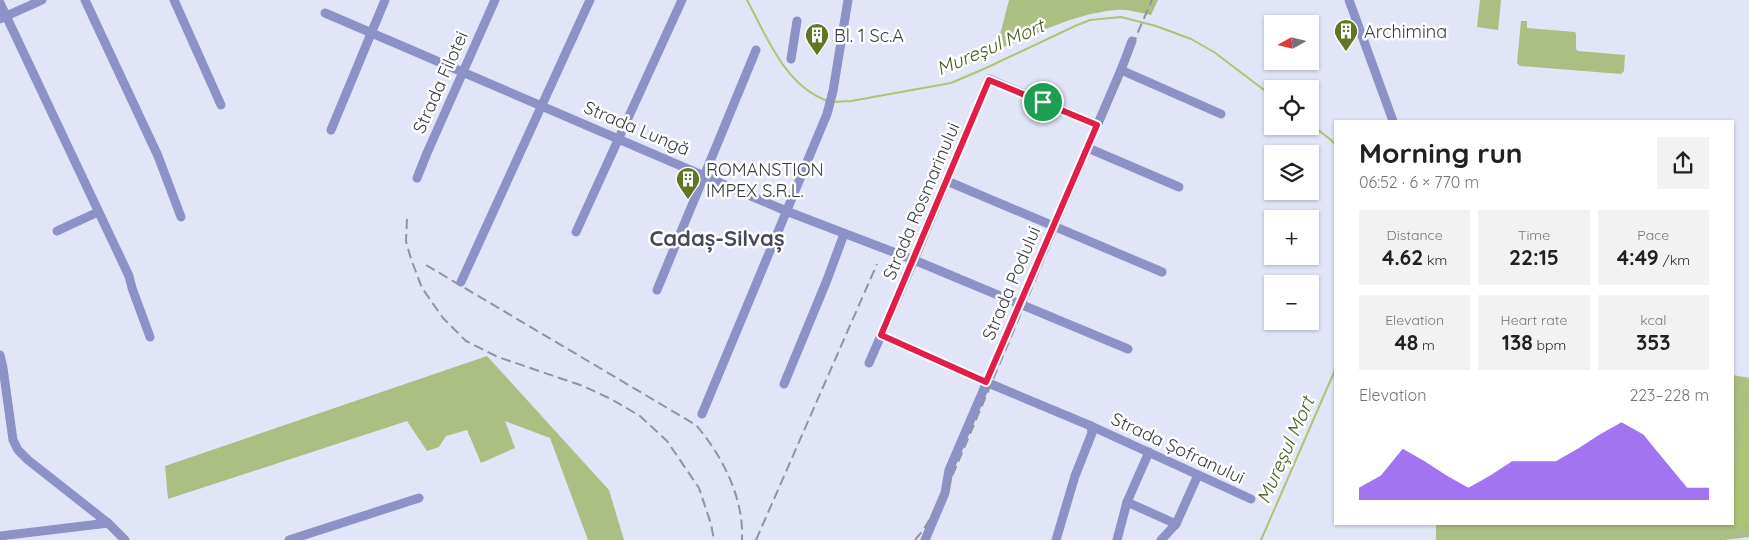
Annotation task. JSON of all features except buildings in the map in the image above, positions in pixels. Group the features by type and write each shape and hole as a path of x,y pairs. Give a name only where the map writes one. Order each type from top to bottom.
{"street":[{"path":"3,18 42,0"},
{"path":"85,0 158,156 181,217"},
{"path":"174,0 221,105"},
{"path":"330,130 385,0"},
{"name":"Strada Filotei","path":"417,178 495,0"},
{"path":"461,282 590,0"},
{"path":"576,232 682,0"},
{"path":"702,414 832,100 848,0"},
{"path":"1349,0 1393,120"},
{"path":"0,3 3,18 129,276 150,337"},
{"name":"Strada Lungă","path":"326,13 786,211 914,260 1128,349"},
{"path":"791,59 797,21"},
{"name":"Strada Podului","path":"925,540 945,493 949,470 1088,148 1132,40"},
{"path":"657,290 756,50"},
{"path":"1121,70 1221,114"},
{"name":"Strada Rosmarinului","path":"869,363 989,80 1097,125"},
{"path":"1088,148 1179,187"},
{"path":"947,181 1162,272"},
{"path":"58,231 98,212"},
{"path":"784,384 844,234"},
{"path":"881,335 1091,426 1092,433 1056,540"},
{"path":"0,355 4,368 13,440 22,455 108,523 125,540"},
{"path":"0,418 10,416"},
{"name":"Strada Șofranului","path":"1091,426 1251,499"},
{"path":"1117,540 1127,502 1148,452"},
{"path":"1161,540 1176,524 1198,475"},
{"path":"289,540 419,498"},
{"path":"1127,502 1176,524"},
{"path":"0,536 108,523"}],"shaded area":[{"path":"1009,0 1158,0 1151,15 1121,10 1086,15 996,50"},
{"path":"1480,0 1501,0 1498,30 1477,27"},
{"path":"1521,21 1527,21 1527,28 1575,32 1576,49 1578,51 1625,55 1624,71 1621,74 1520,66 1517,63"},
{"path":"487,356 609,490 624,540 588,540 550,438 505,421 515,448 481,463 467,430 446,436 439,447 427,451 407,421 168,499 165,466"},
{"path":"1734,375 1749,378 1749,537 1725,540 1436,540 1436,525 1734,525"},
{"path":"1749,380 1749,525 1736,527 1733,525 1734,499 1747,395 1745,390 1741,388 1742,383"}],"waterway":[{"name":"Mureșul Mort","path":"747,0 770,44 789,72 813,94 828,101"},
{"name":"Mureșul Mort","path":"832,102 851,101 951,83 1090,20 1121,17 1156,26 1191,39 1214,52 1264,90"},
{"name":"Mureșul Mort","path":"1319,131 1334,143"},
{"name":"Mureșul Mort","path":"1261,540 1334,372"}],"railway":[{"path":"915,540 924,529 945,493 1152,0"},
{"path":"407,219 406,241 411,259 422,288 443,318 466,341 498,357 583,386 611,399 640,416 667,441 699,488 711,524 714,540"},
{"path":"756,540 877,264"},
{"path":"426,265 696,425 715,451 730,479 742,524 742,540"}],"place":[{"name":"Archimina","path":"1346,52"},
{"name":"Bl. 1 Sc.A","path":"817,56"},
{"name":"ROMANSTION IMPEX S.R.L.","path":"688,200"}],"district":[{"name":"Cadaș-Silvaș","path":"717,238"}],"route":[{"path":"989,80 1043,102 1097,125 986,382 881,335 989,80"}]}
